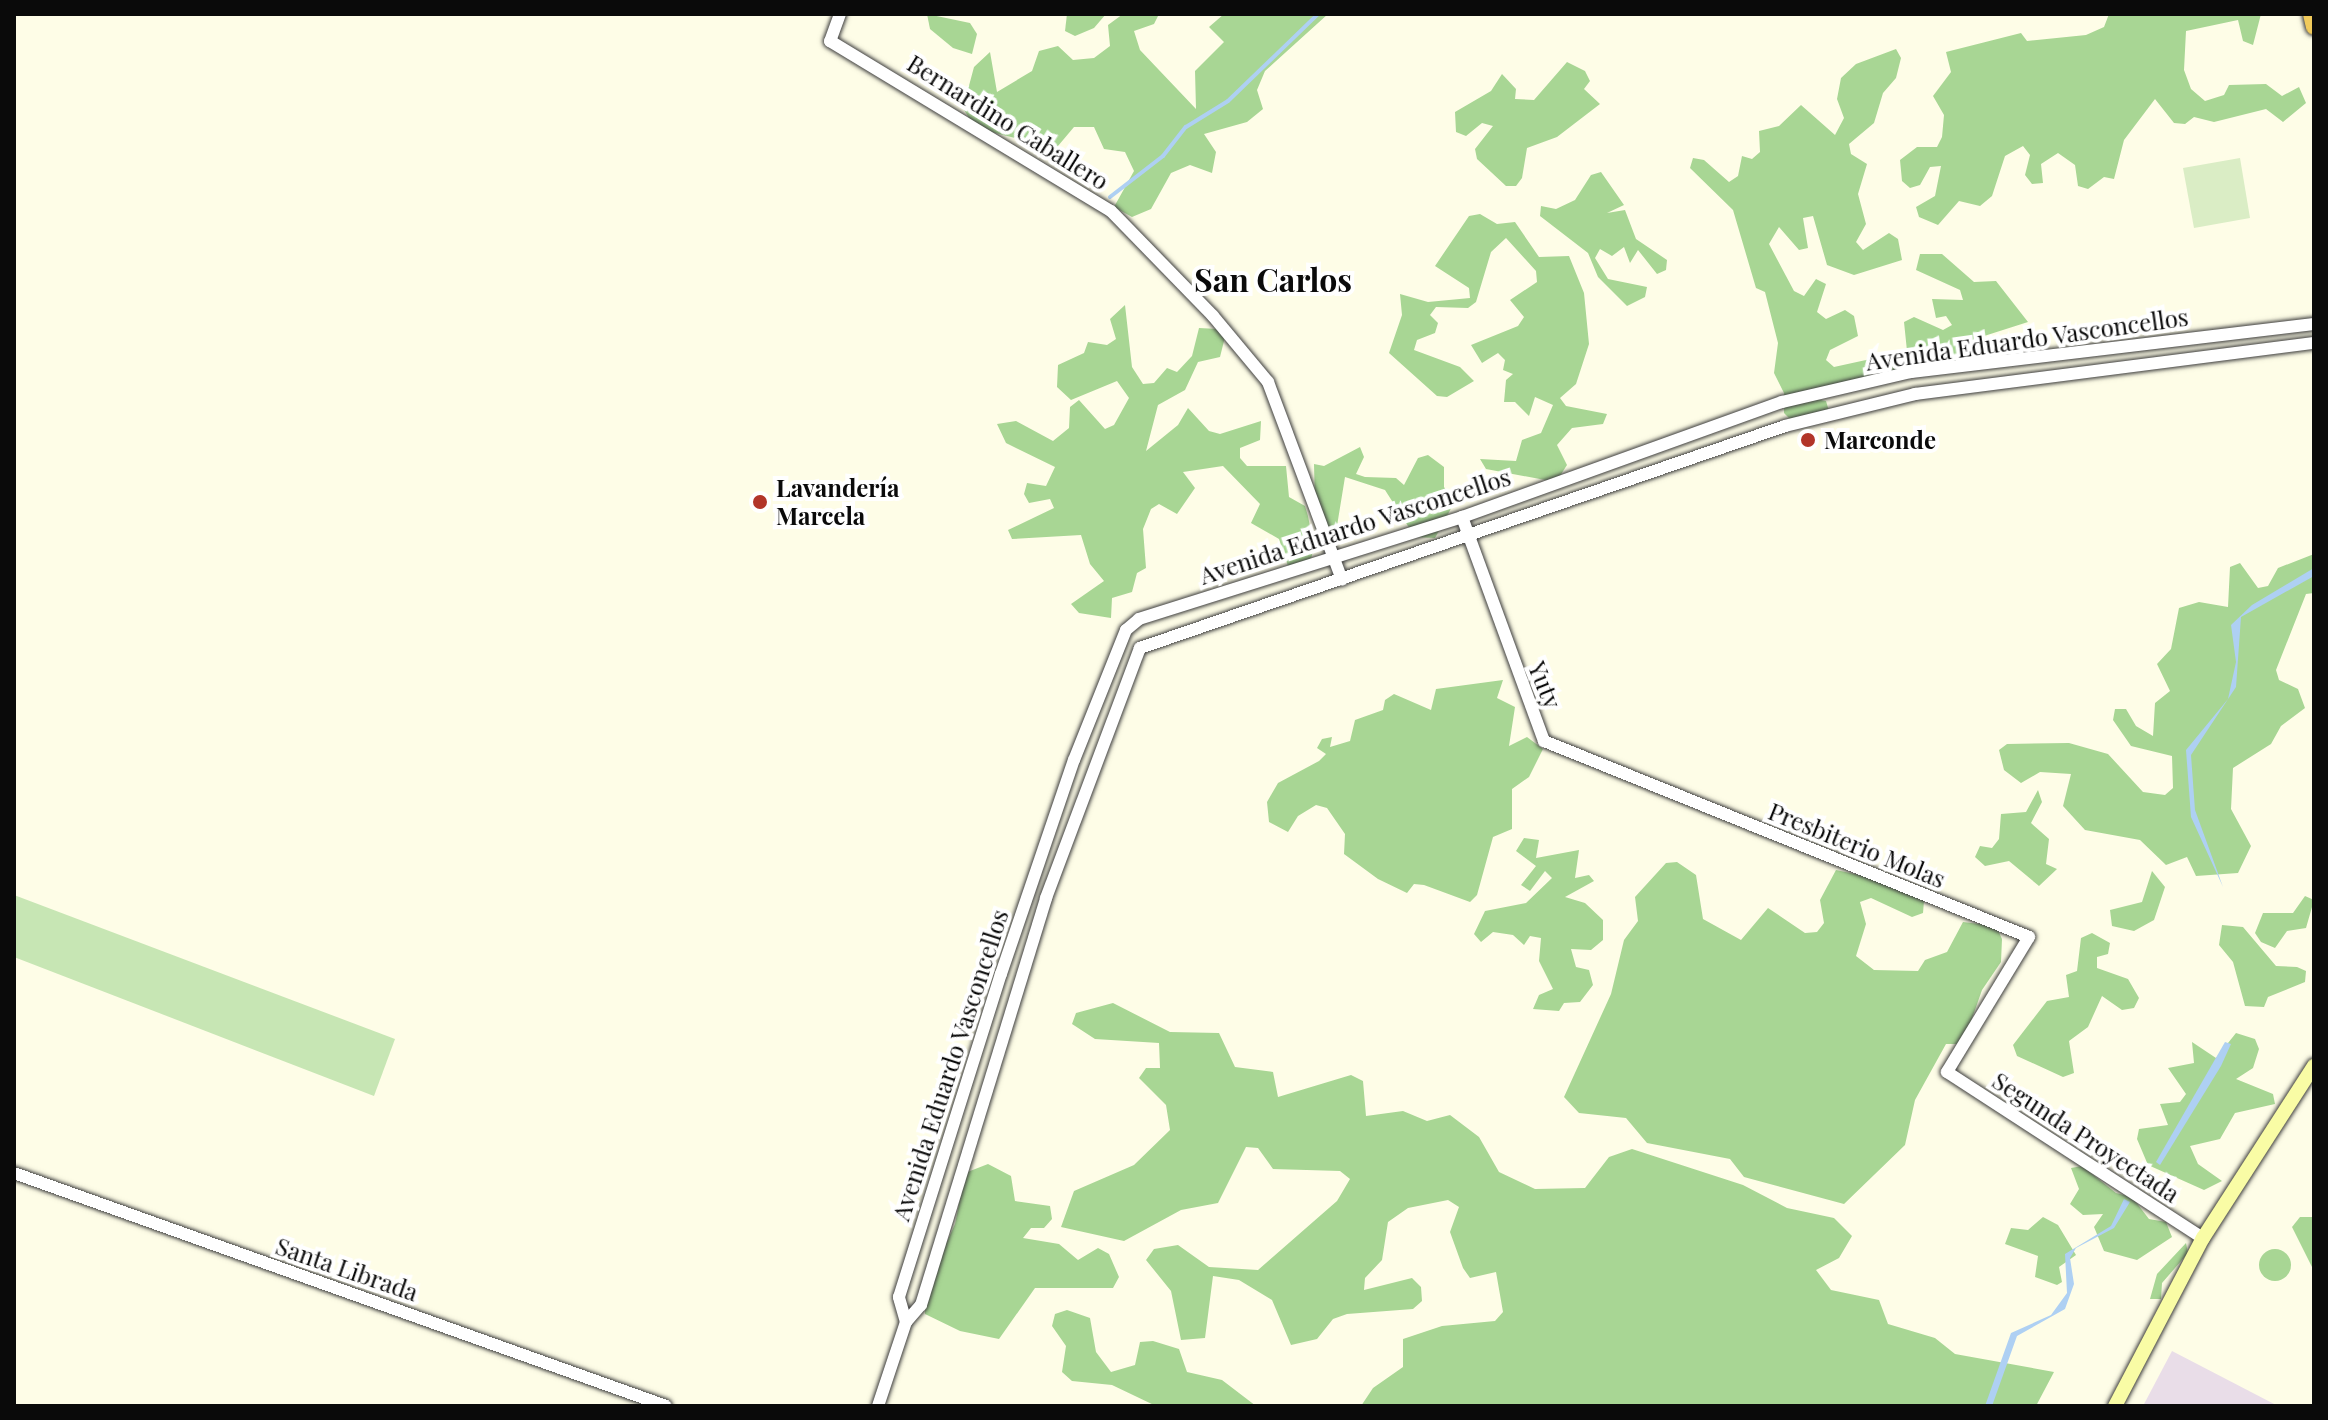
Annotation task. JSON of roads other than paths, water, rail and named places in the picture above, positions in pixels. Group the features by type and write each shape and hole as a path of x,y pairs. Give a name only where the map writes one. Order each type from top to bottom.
{"highway":[{"path":"2311,14 2314,27"}],"main road":[{"path":"2115,1406 2203,1238 2314,1066"}],"street":[{"name":"Bernardino Caballero","path":"840,14 830,41 1049,170 1131,232 1268,382 1342,580"},
{"name":"Avenida Eduardo Vasconcellos","path":"906,1322 899,1297 1001,974 1074,760 1126,630 1139,619 1462,517 1782,402 1882,379 2314,324"},
{"name":"Avenida Eduardo Vasconcellos","path":"878,1406 906,1322 921,1305 1041,911 1140,648 1470,539 1785,426 1915,394 2314,343"},
{"name":"Yuty","path":"1462,517 1544,741 1670,792"},
{"name":"Presbiterio Molas","path":"1670,792 2029,937 1947,1072"},
{"name":"Segunda Proyectada","path":"1947,1072 2203,1238"},
{"name":"Santa Librada","path":"14,1173 666,1406"}],"water":[{"path":"2314,568 2314,576 2241,617 2236,687 2191,755 2195,810 2223,887 2191,817 2186,750 2228,699 2236,662 2231,625 2252,605"},
{"path":"2225,1042 2231,1044 2221,1066 2160,1165 2156,1162"},
{"path":"2124,1199 2130,1202 2114,1228 2076,1248 2070,1258 2074,1284 2065,1309 2017,1336 1992,1406 1985,1406 2011,1333 2051,1315 2067,1293 2065,1254 2111,1226"}],"waterway":[{"path":"1110,197 1163,156 1186,127 1228,101 1318,14"}],"place":[{"name":"Marconde","path":"1808,440"},
{"name":"Lavandería Marcela","path":"760,502"}],"district":[{"name":"San Carlos","path":"1273,279"}]}
